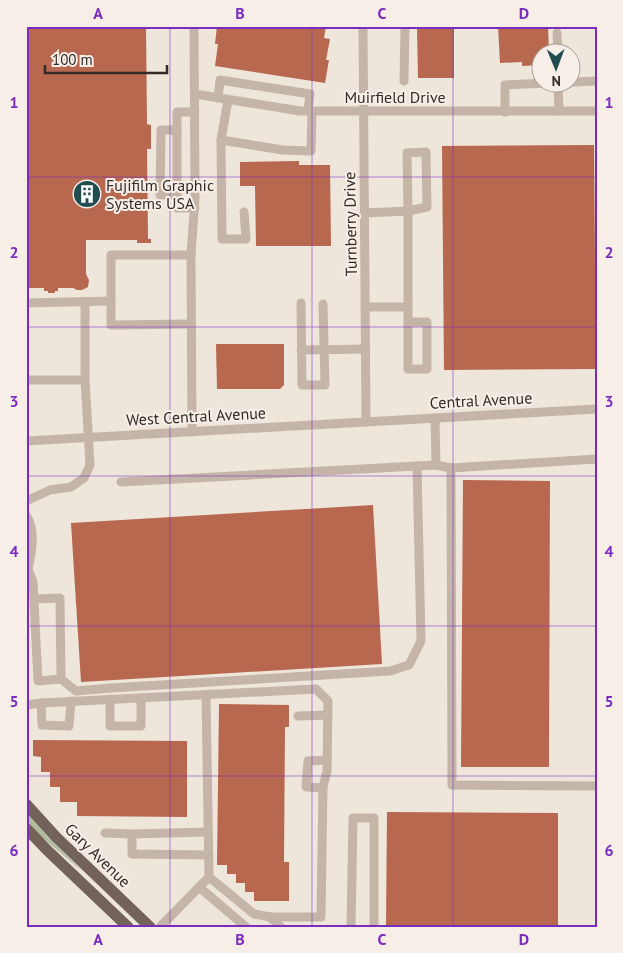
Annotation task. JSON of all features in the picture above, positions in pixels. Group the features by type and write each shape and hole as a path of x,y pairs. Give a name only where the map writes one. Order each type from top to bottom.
{"main road":[{"name":"Gary Avenue","path":"26,804 56,837 150,927"},
{"name":"Gary Avenue","path":"26,828 128,927"}],"street":[{"path":"192,432 191,255 195,208 194,26"},
{"name":"Turnberry Drive","path":"363,26 366,422"},
{"path":"404,26 404,82"},
{"path":"557,33 557,42"},
{"path":"218,98 220,80 310,94 311,151 283,150 220,140"},
{"path":"580,82 597,81"},
{"path":"505,112 505,85 530,84"},
{"path":"558,92 559,111"},
{"name":"Muirfield Drive","path":"195,94 271,108 310,111 597,111"},
{"path":"228,100 220,140 222,239 246,239 244,212"},
{"path":"195,112 177,112 177,208 195,208"},
{"path":"177,130 161,130 160,176 160,195 177,195"},
{"path":"364,212 408,212 427,207 426,152 407,153 408,212 408,307 408,322 408,369 427,369 427,322 408,322"},
{"path":"191,255 111,255 111,325 191,324"},
{"path":"26,302 111,301"},
{"path":"26,501 50,490 71,487 84,478 90,465 85,380 85,302"},
{"path":"301,303 302,385 325,385 324,304"},
{"path":"365,307 408,307"},
{"path":"301,350 366,349"},
{"path":"26,380 85,380"},
{"name":"Central Avenue","path":"366,422 597,409"},
{"path":"435,418 436,465"},
{"name":"West Central Avenue","path":"26,441 366,422"},
{"path":"121,482 436,465 451,468 597,459"},
{"path":"26,515 30,521 32,541 32,555 27,568 33,582 38,680 62,679 76,691 390,671 409,665 421,641 418,466"},
{"path":"451,468 452,785 597,786"},
{"path":"34,600 60,598 62,679"},
{"path":"26,706 72,701 316,689 328,701 327,770 323,788 320,922 254,914 209,877"},
{"path":"160,927 209,877 206,694"},
{"path":"110,699 110,726 141,726 141,698"},
{"path":"41,703 42,725 70,726 72,701"},
{"path":"298,716 328,715"},
{"path":"323,788 306,787 308,761 327,760"},
{"path":"351,927 353,818 374,818 374,927"},
{"path":"105,833 208,832"},
{"path":"132,834 132,854 209,854"},
{"path":"199,887 246,927"},
{"path":"270,917 281,927"}],"green space":[{"path":"26,812 83,872 37,833 26,819"}],"building":[{"name":"Fujifilm Graphic Systems USA","path":"26,26 146,26 147,124 151,125 151,149 147,149 148,239 151,239 151,243 137,243 137,240 86,240 86,274 89,280 88,287 82,290 58,288 58,291 55,291 55,293 48,293 48,291 44,291 44,288 26,288"},
{"path":"217,26 326,26 324,38 330,39 326,60 329,60 325,83 215,66 218,44 215,44"},
{"path":"498,26 548,26 549,42 530,42 530,66 522,66 522,62 500,63"},
{"path":"417,27 454,27 454,78 418,78"},
{"path":"594,145 596,369 444,370 442,146"},
{"path":"299,161 299,165 330,165 331,246 256,246 255,186 240,186 240,162"},
{"path":"216,344 284,344 284,385 280,389 217,389"},
{"path":"463,480 550,481 549,767 461,767"},
{"path":"373,505 382,664 81,682 71,523"},
{"path":"219,704 289,705 289,727 285,727 284,862 289,862 289,901 254,901 254,892 245,892 245,883 236,883 236,874 227,874 227,865 217,865"},
{"path":"33,740 187,741 187,817 77,816 77,802 60,802 60,787 50,787 50,772 41,772 41,757 33,756"},
{"path":"387,812 558,813 558,927 386,927"}],"place":[{"name":"Fujifilm Graphic Systems USA","path":"87,194"}]}
